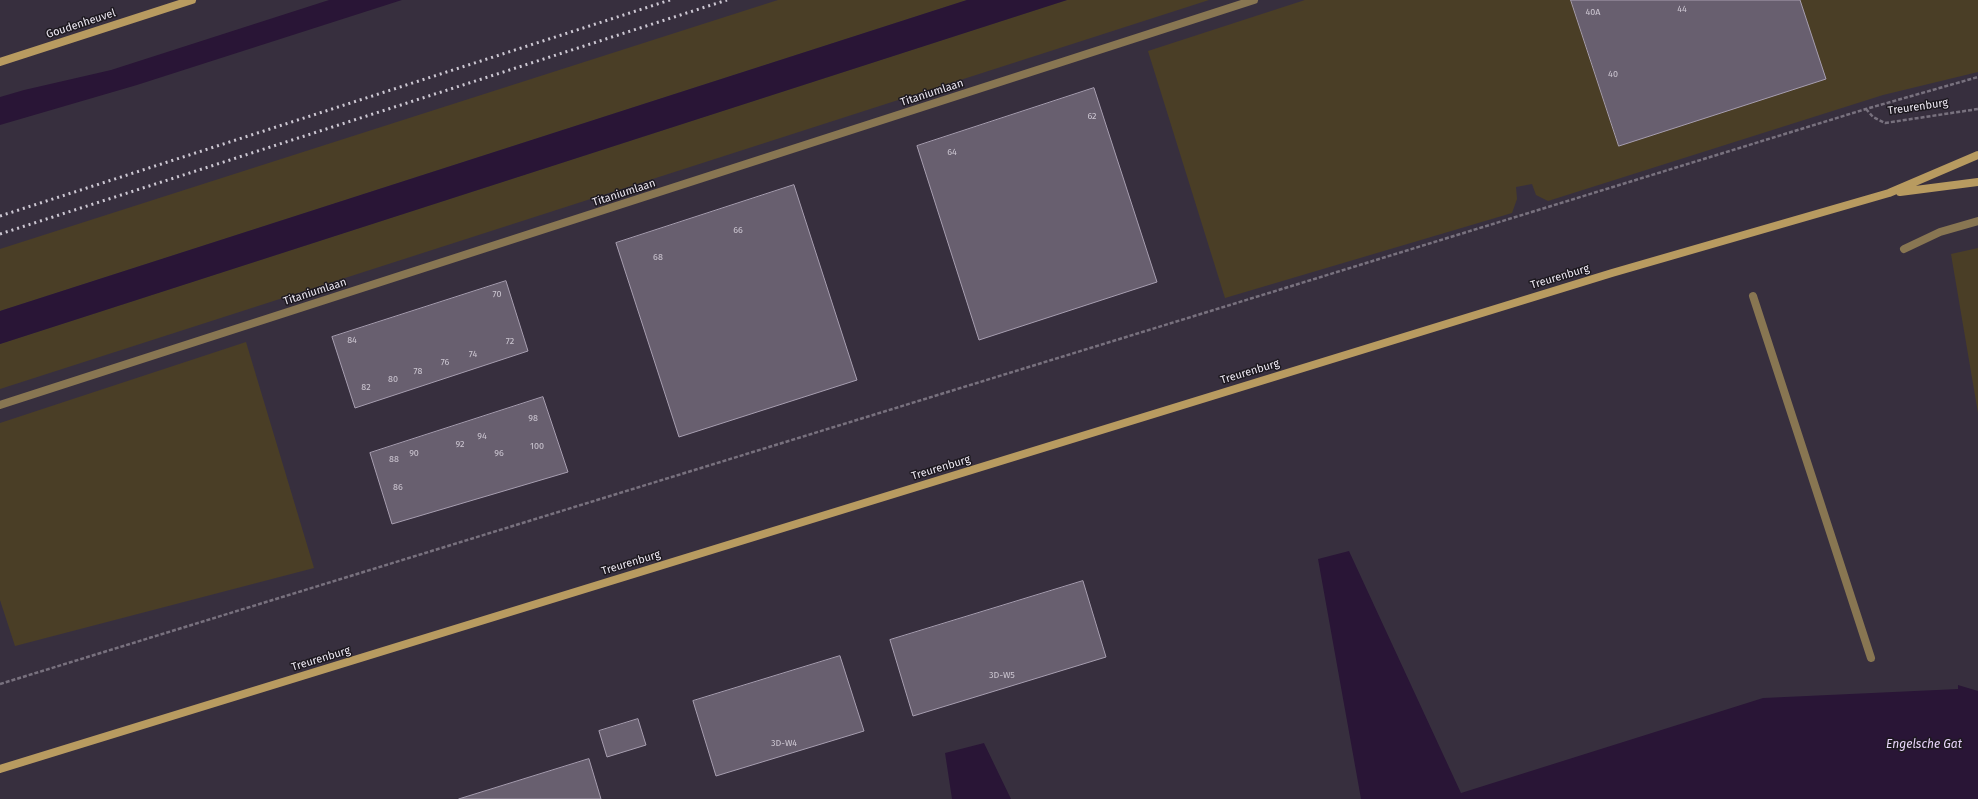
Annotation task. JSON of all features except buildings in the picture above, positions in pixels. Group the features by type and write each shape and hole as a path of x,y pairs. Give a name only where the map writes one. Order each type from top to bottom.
{"main road":[{"name":"Goudenheuvel","path":"0,62 192,0"},
{"name":"Treurenburg","path":"0,769 1612,273 1889,193 1978,155"},
{"name":"Treurenburg","path":"1889,193 1978,182"}],"street":[{"name":"Titaniumlaan","path":"0,405 1254,0"},
{"path":"1904,249 1940,232 1978,221"},
{"path":"1754,296 1871,658"}],"path":[{"name":"Treurenburg","path":"0,684 1866,109 1978,77"},
{"name":"Treurenburg","path":"1866,109 1874,117 1885,123 1978,109"}],"shaded area":[{"path":"778,0 967,0 0,311 0,249"},
{"path":"1067,0 1209,0 0,389 0,344"},
{"path":"1305,0 1978,0 1978,72 1883,95 1548,201 1536,195 1532,184 1516,187 1517,199 1512,213 1225,298 1148,51"},
{"path":"1978,248 1978,413 1951,254"},
{"path":"246,342 314,568 15,646 0,600 0,423"}],"water":[{"path":"329,0 402,0 137,85 0,125 0,97 111,70"},
{"path":"967,0 1067,0 0,344 0,311"},
{"name":"Engelsche Gat","path":"1349,551 1461,793 1763,698 1958,689 1958,685 1978,691 1978,799 1361,799 1318,559"},
{"path":"984,743 1011,799 952,799 945,753"}],"railway":[{"path":"0,216 670,0"},
{"path":"0,234 727,0"}]}
